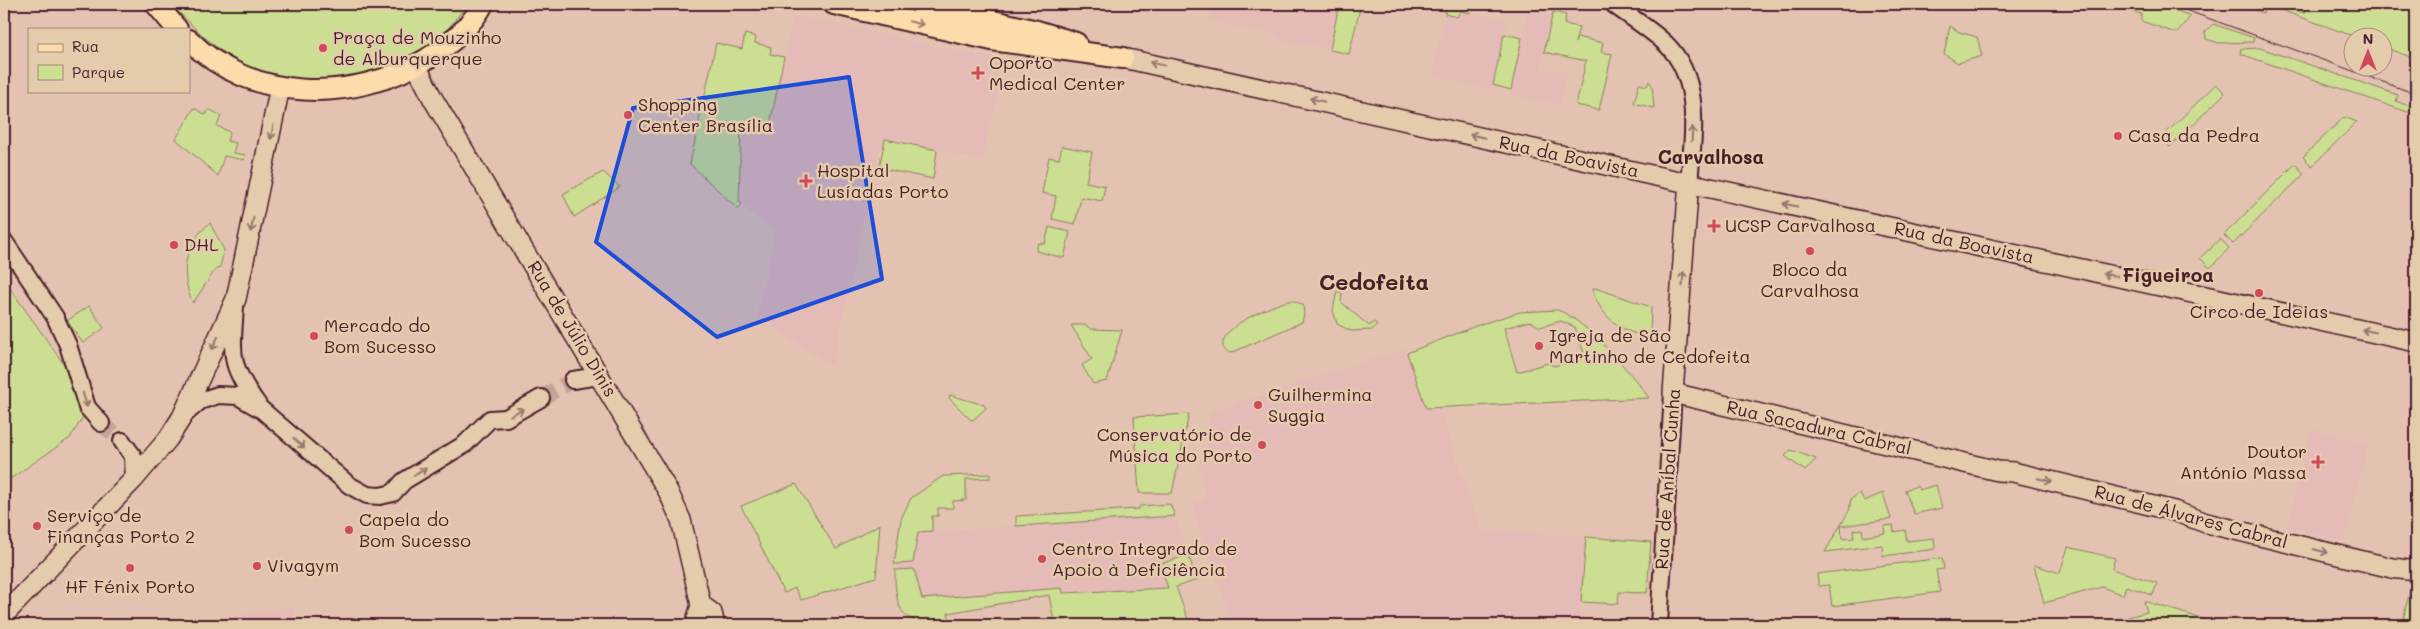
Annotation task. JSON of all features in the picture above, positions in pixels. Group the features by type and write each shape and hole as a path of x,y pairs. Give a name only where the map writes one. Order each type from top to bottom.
{"main road":[{"path":"156,4 176,28"},
{"path":"190,41 214,61 248,79 280,87 309,90 348,89 386,79 416,65 440,50 462,31 483,4"},
{"path":"834,4 1020,36 1122,58"},
{"path":"920,4 1020,36"},
{"name":"Rua da Boavista","path":"1122,58 1191,71 2416,342"},
{"name":"Rua de Júlio Dinis","path":"416,65 434,99 601,378 675,506 689,550 702,605 697,618 699,625"},
{"path":"4,615 134,479 168,439 182,417 236,299 263,178 280,87"},
{"name":"Rua de Aníbal Cunha","path":"1673,394 1689,182"},
{"name":"Rua Sacadura Cabral","path":"1673,394 1965,463"},
{"name":"Rua de Álvares Cabral","path":"1965,463 1998,471 2013,472 2165,509 2206,523 2392,568 2416,571"},
{"name":"Rua de Júlio Dinis","path":"702,605 712,613 715,625"}],"street":[{"path":"1613,4 1665,44 1686,72 1693,120 1689,182"},
{"path":"4,241 55,317 68,345 87,407 101,423"},
{"path":"236,299 232,351 234,364 241,380 262,410"},
{"path":"573,380 592,377 601,378"},
{"name":"Rua de Aníbal Cunha","path":"1659,625 1673,394"},
{"path":"182,417 200,401 218,395 238,396 262,410 349,486 367,495 380,496 393,493 404,481 465,444 490,419 506,418 542,398"},
{"path":"122,441 133,456 134,479"}],"highlighted area":[{"path":"849,77 882,279 717,337 596,242 633,108"}],"shaded area":[{"path":"1212,4 1285,4 1283,13 1294,15 1296,4 1339,4 1330,50 1277,39 1275,34 1209,20"},
{"path":"1530,4 1533,4 1552,18 1541,68 1567,73 1560,104 1510,95"},
{"path":"1460,11 1507,20 1492,89 1434,76 1433,73 1445,14 1457,17"},
{"name":"Hospital Lusíadas Porto","path":"794,15 1006,61 982,160 882,138 832,366 757,316 774,234 739,202 741,123 770,124"},
{"path":"1405,349 1425,408 1439,407 1480,530 1586,537 1579,625 1232,625 1194,513 1195,503 1206,501 1199,464 1210,412"},
{"path":"2311,429 2368,445 2344,541 2287,527"},
{"name":"Centro Integrado de Apoio à Deficiência","path":"1175,516 1197,580 1176,587 1063,593 1062,588 899,601 894,564 897,537 918,532"},
{"path":"294,606 295,625 193,625 210,621"}],"green space":[{"name":"Praça de Mouzinho de Alburquerque","path":"170,4 466,4 447,30 423,50 396,65 366,76 335,81 303,80 272,75 242,64 213,45"},
{"path":"1339,4 1361,4 1349,54 1330,50"},
{"path":"1447,4 1472,4 1470,13 1460,11 1457,17 1445,14"},
{"path":"2112,4 2158,4 2191,16 2176,33 2141,21 2141,14"},
{"path":"2241,4 2283,4 2283,6 2304,13 2306,4 2399,4 2416,8 2416,59 2392,50 2392,28 2342,28 2342,32 2267,5 2263,13"},
{"path":"1553,12 1566,15 1564,24 1579,27 1575,43 1577,37 1603,43 1601,52 1612,54 1599,110 1576,105 1586,61 1544,52"},
{"path":"2213,24 2254,38 2253,42 2219,43 2206,39 2205,32"},
{"path":"1950,26 1959,32 1977,37 1982,56 1958,63 1944,54"},
{"path":"745,34 756,37 755,43 771,47 770,54 784,57 770,124 741,124 739,202 742,204 738,209 690,164 716,43 742,49"},
{"path":"1504,34 1522,38 1511,90 1493,85"},
{"path":"2260,48 2342,76 2342,78 2348,78 2398,95 2396,101 2416,109 2416,115 2241,54 2240,49"},
{"path":"1649,81 1652,85 1654,108 1634,103 1639,84 1647,86"},
{"path":"2216,84 2225,93 2170,147 2161,138"},
{"path":"194,108 206,115 209,109 221,116 217,126 230,132 227,141 236,143 233,153 245,155 244,160 224,156 218,176 176,139"},
{"path":"2344,117 2357,122 2312,166 2303,157"},
{"path":"885,139 937,150 933,179 879,168"},
{"path":"1062,146 1092,152 1086,182 1105,186 1102,201 1081,197 1075,224 1052,219 1056,196 1042,193 1049,157 1059,159"},
{"path":"2295,164 2304,174 2233,244 2224,235"},
{"path":"603,172 620,187 574,217 563,194"},
{"path":"210,223 224,250 220,267 215,270 193,303 186,281 186,260 194,240"},
{"path":"1049,227 1070,232 1064,258 1036,251 1038,243 1045,244"},
{"path":"2220,239 2229,248 2210,268 2200,258"},
{"path":"4,280 68,370 83,417 70,438 4,483"},
{"path":"1595,288 1651,307 1650,334 1631,332 1614,322 1606,315 1595,298 1593,289"},
{"path":"1337,291 1342,293 1341,302 1369,326 1374,322 1377,324 1372,330 1351,331 1337,324 1333,310"},
{"path":"1288,301 1294,301 1303,305 1304,314 1302,322 1231,353 1225,350 1223,346 1224,338 1238,324 1260,312"},
{"path":"89,306 104,328 83,343 67,321"},
{"path":"1557,310 1580,323 1607,348 1649,398 1426,408 1407,353 1481,324 1520,312","holes":["1530,321 1540,327 1561,321 1575,327 1584,353 1569,358 1570,362 1554,366 1548,363 1517,372 1504,328"]},
{"path":"1071,325 1085,325 1091,329 1122,330 1107,381 1093,384 1082,365 1092,359"},
{"path":"950,395 984,405 986,408 973,420 970,419 949,398"},
{"path":"1189,414 1172,493 1139,493 1134,417"},
{"path":"1791,450 1816,459 1805,471 1785,456"},
{"path":"990,474 990,478 966,479 966,500 953,501 953,508 938,508 938,516 932,516 932,531 918,532 913,563 894,564 901,519 911,498 943,476"},
{"path":"796,484 836,549 880,524 876,577 801,600 795,588 784,593 741,506"},
{"path":"1936,485 1942,508 1914,514 1905,490 1917,486 1919,490"},
{"path":"1860,493 1864,501 1883,493 1891,519 1841,526 1842,539 1854,538 1853,530 1862,529 1863,537 1885,533 1884,526 1893,525 1894,532 1905,530 1907,541 1934,538 1935,549 1883,556 1882,545 1825,552 1849,511 1851,499"},
{"path":"1170,504 1175,516 1016,526 1016,516 1139,509 1140,506"},
{"path":"1586,537 1651,542 1647,593 1619,592 1618,604 1581,602"},
{"path":"2068,547 2115,558 2112,569 2157,583 2153,595 2126,586 2123,595 2102,587 2044,603 2034,565 2060,573"},
{"path":"1188,555 1197,580 1176,587 1190,625 1067,625 1066,620 1054,622 1049,595 948,613 951,625 915,625 914,620 903,612 896,592 895,570 914,569 922,599 1062,588 1063,593 1168,588 1160,564"},
{"path":"1942,558 1944,569 1936,570 1940,592 1832,606 1829,585 1819,586 1817,574"},
{"path":"2411,585 2416,586 2416,625 2402,625"},
{"path":"2144,601 2222,625 2130,625 2128,617 2147,612"}],"tunnel":[{"path":"541,398 573,380"},
{"path":"101,423 122,441"}],"tram line":[{"path":"2169,4 2416,94"}],"place":[{"name":"Praça de Mouzinho de Alburquerque","path":"323,48"},
{"name":"Oporto Medical Center","path":"978,73"},
{"name":"Shopping Center Brasília","path":"628,115"},
{"name":"Casa da Pedra","path":"2118,136"},
{"name":"Hospital Lusíadas Porto","path":"806,181"},
{"name":"UCSP Carvalhosa","path":"1714,226"},
{"name":"DHL","path":"174,245"},
{"name":"Bloco da Carvalhosa","path":"1810,251"},
{"name":"Circo de Ideias","path":"2259,293"},
{"name":"Mercado do Bom Sucesso","path":"314,336"},
{"name":"Igreja de São Martinho de Cedofeita","path":"1539,346"},
{"name":"Guilhermina Suggia","path":"1258,405"},
{"name":"Conservatório de Música do Porto","path":"1262,445"},
{"name":"Doutor António Massa","path":"2318,462"},
{"name":"Serviço de Finanças Porto 2","path":"37,526"},
{"name":"Capela do Bom Sucesso","path":"349,530"},
{"name":"Centro Integrado de Apoio à Deficiência","path":"1042,559"},
{"name":"Vivagym","path":"257,566"},
{"name":"HF Fénix Porto","path":"130,568"}],"district":[{"name":"Carvalhosa","path":"1711,157"},
{"name":"Figueiroa","path":"2168,275"},
{"name":"Cedofeita","path":"1374,282"}]}
